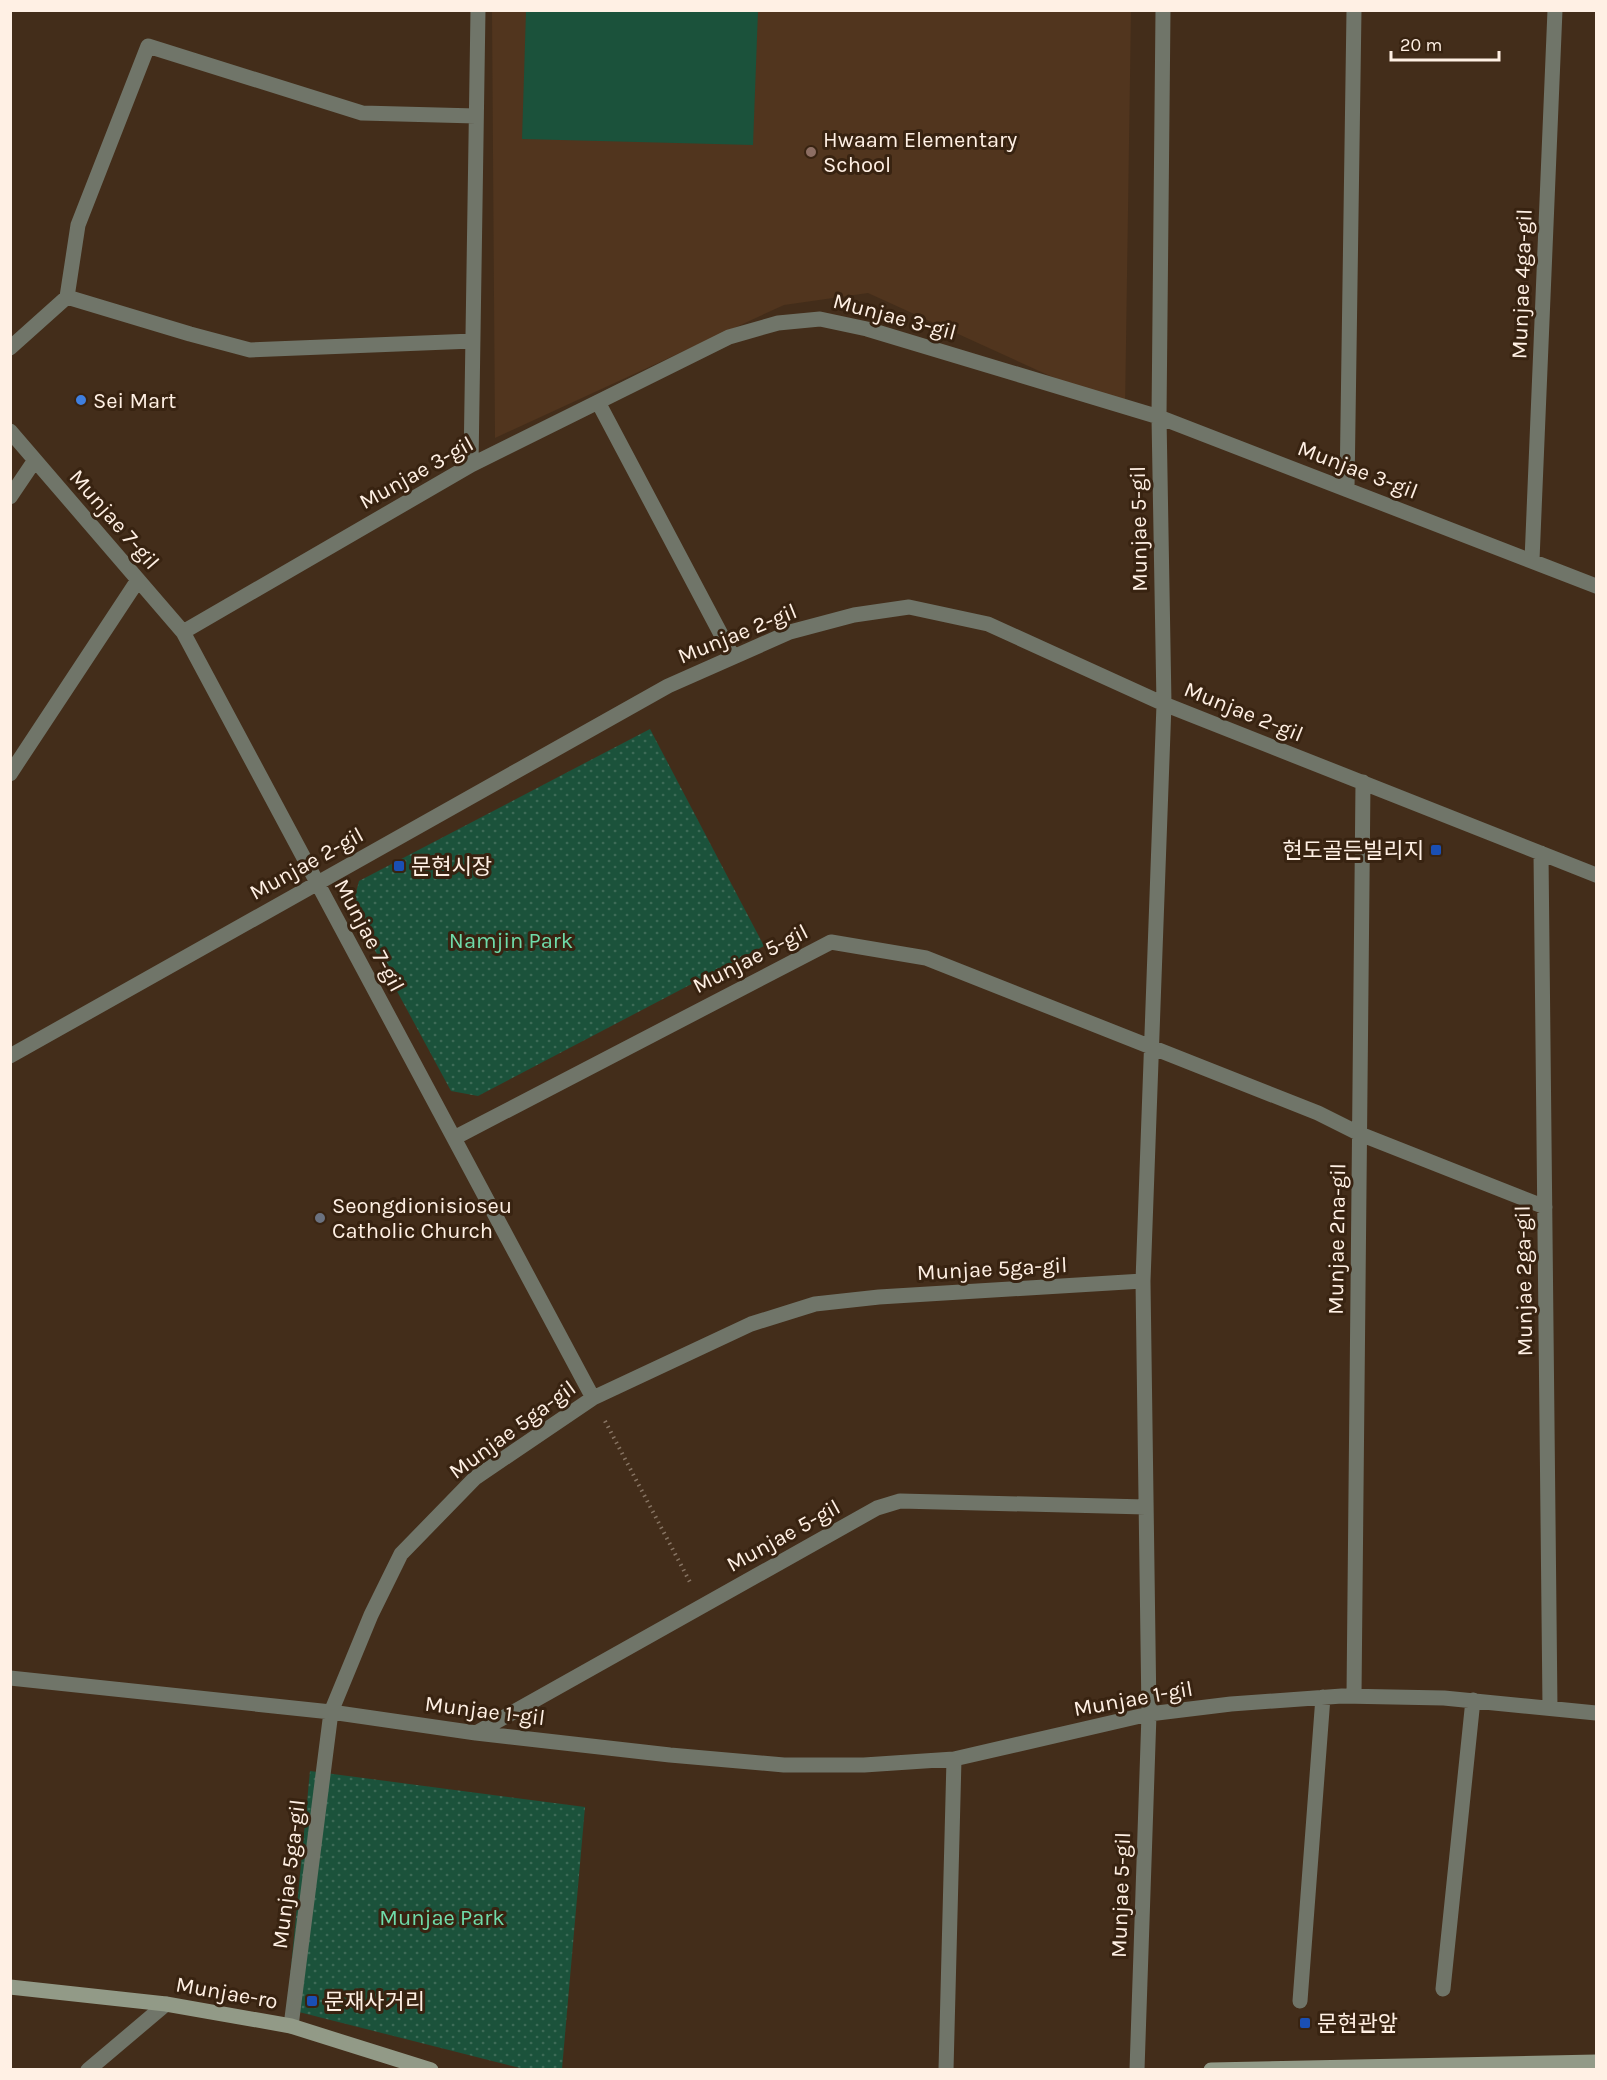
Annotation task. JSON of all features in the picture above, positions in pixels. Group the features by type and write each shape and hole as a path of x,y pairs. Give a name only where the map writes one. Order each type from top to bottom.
{"street":[{"path":"471,465 478,10"},
{"name":"Munjae 5-gil","path":"1137,2070 1149,1714 1143,1281 1164,704 1159,417 1163,10"},
{"path":"1347,489 1354,10"},
{"name":"Munjae 4ga-gil","path":"1532,560 1555,10"},
{"path":"10,348 67,297 78,225 148,46 362,113 476,116"},
{"path":"67,297 250,350 473,341"},
{"name":"Munjae 3-gil","path":"183,632 471,465 729,337 778,323 820,319 867,329 1159,417 1596,586"},
{"path":"598,402 733,657"},
{"name":"Munjae 7-gil","path":"10,431 183,632 593,1398"},
{"path":"10,497 35,460"},
{"path":"10,774 138,580"},
{"name":"Munjae 2-gil","path":"10,1056 668,686 790,632 854,615 909,607 988,624 1164,704 1596,875"},
{"name":"Munjae 2na-gil","path":"1353,1696 1363,782"},
{"name":"Munjae 2ga-gil","path":"1541,853 1550,1708"},
{"name":"Munjae 5-gil","path":"454,1138 831,942 926,958 1152,1047"},
{"path":"1152,1047 1318,1113 1360,1134 1545,1206"},
{"name":"Munjae 5ga-gil","path":"291,2026 331,1712 371,1615 401,1554 475,1478 593,1398 751,1324 814,1304 879,1297 1143,1281"},
{"name":"Munjae 5-gil","path":"476,1733 877,1508 900,1502 1146,1507"},
{"name":"Munjae 1-gil","path":"10,1678 331,1712 476,1733 670,1755 784,1765 864,1765 954,1759 1149,1714 1231,1704 1323,1697 1444,1698 1596,1713"},
{"path":"1300,2001 1323,1697"},
{"path":"1443,1989 1473,1700"},
{"path":"946,2070 954,1759"},
{"name":"Munjae-ro","path":"10,1987 165,2004 291,2026 431,2070"},
{"path":"88,2070 165,2004"},
{"path":"1211,2070 1596,2062"}],"path":[{"path":"593,1398 703,1606"}],"shaded area":[{"name":"Hwaam Elementary School","path":"492,11 1131,11 1125,410 868,293 784,305 495,438"}],"green space":[{"path":"526,11 758,11 753,145 522,139"},
{"name":"Namjin Park","path":"650,729 764,946 478,1096 451,1091 352,908 359,881"},
{"name":"Munjae Park","path":"310,1771 585,1807 562,2069 524,2069 287,2009"}],"place":[{"name":"Hwaam Elementary School","path":"811,152"},
{"name":"Sei Mart","path":"81,400"},
{"name":"현도골든빌리지","path":"1436,850"},
{"name":"문현시장","path":"399,866"},
{"name":"Seongdionisioseu Catholic Church","path":"320,1218"},
{"name":"문재사거리","path":"312,2001"},
{"name":"문현관앞","path":"1305,2023"}]}
